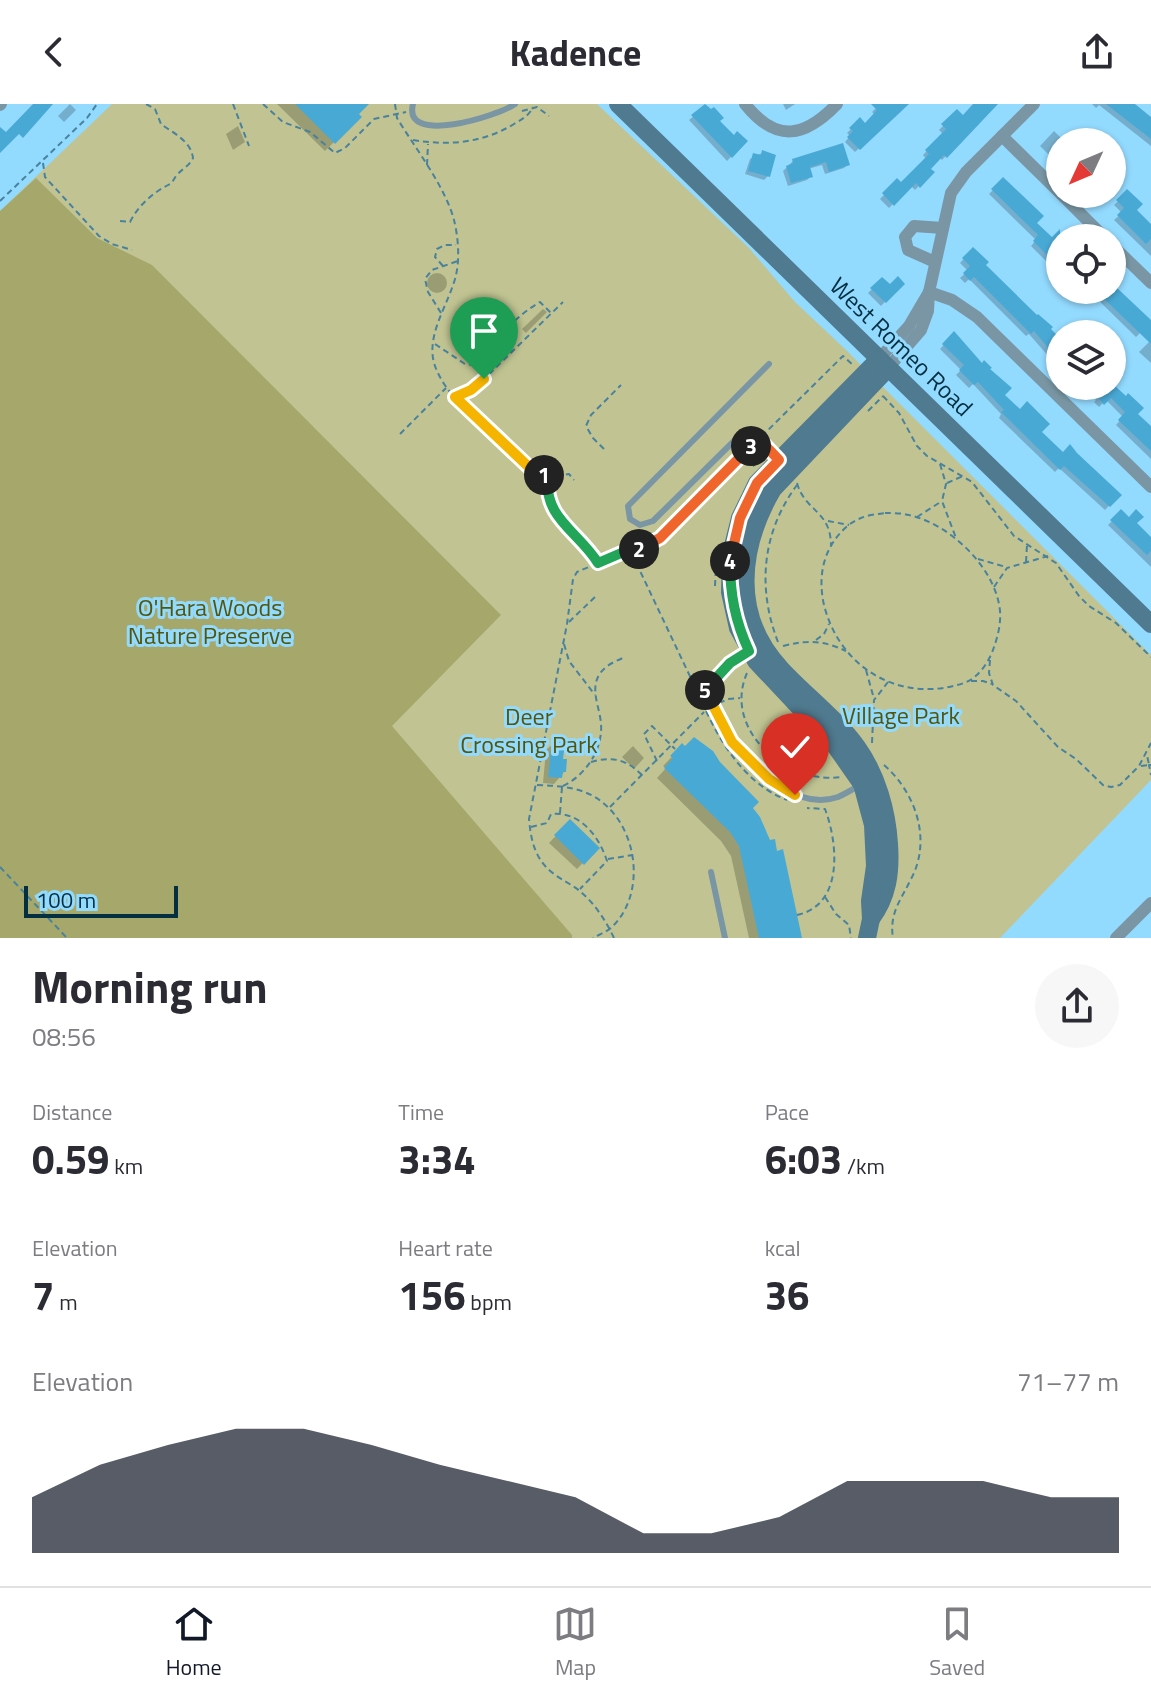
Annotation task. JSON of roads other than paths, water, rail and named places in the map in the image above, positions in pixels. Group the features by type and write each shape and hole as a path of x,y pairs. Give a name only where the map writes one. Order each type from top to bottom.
{"street":[{"name":"West Romeo Road","path":"618,104 1151,624"},
{"path":"745,104 768,125 787,131 815,125 837,104"},
{"path":"867,938 875,866 873,825 863,778 738,628 730,592 731,554 740,518 757,483 792,474 884,364 921,330 928,311 929,292 951,193 966,172 1034,104"},
{"path":"1002,136 1046,180"},
{"path":"1074,208 1091,224"},
{"path":"935,262 908,250 905,237 914,226 943,228"},
{"path":"1126,259 1151,283"},
{"path":"929,292 952,300 977,317 1151,487"},
{"path":"792,474 863,374 884,364"},
{"path":"1116,938 1151,903"}],"lane":[{"path":"412,108 416,120 423,124 450,125 480,120 515,104"},
{"path":"740,435 653,521 640,525 630,519 628,506 769,364"},
{"path":"756,652 730,663 705,689 732,742 769,779 795,795 812,800 836,798 863,778"},
{"path":"711,872 725,938"}],"park label":[{"name":"O'Hara Woods Nature Preserve","path":"210,622"},
{"name":"Village Park","path":"901,716"},
{"name":"Deer Crossing Park","path":"529,731"}]}
